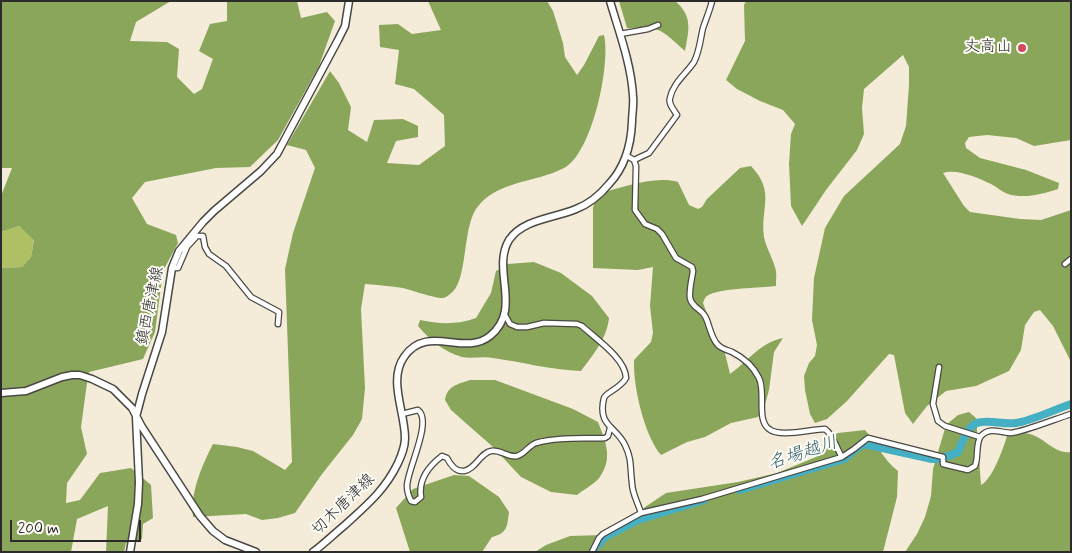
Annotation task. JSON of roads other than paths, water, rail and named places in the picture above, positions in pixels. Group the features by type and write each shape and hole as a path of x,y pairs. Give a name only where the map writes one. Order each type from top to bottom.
{"main road":[{"name":"鎮西唐津線","path":"130,552 138,504 136,417 162,332 172,268 179,251 203,222 261,172 277,154 345,26 349,1"},
{"path":"505,315 504,260 505,248 510,238 528,224 578,209 591,201 602,193 616,177 627,156 631,136 633,97 630,72 610,1"},
{"name":"切木唐津線","path":"313,552 378,495 387,484 404,448 405,436 397,375 403,357 410,350 427,341 479,342 490,336 500,326 505,315"},
{"path":"1,393 26,391 62,377 80,375 113,389 132,408 194,508 213,531 225,540 256,552"}],"street":[{"path":"634,160 649,152 677,116 670,104 669,98 679,79 687,72 702,42 703,29 712,1"},
{"path":"620,34 648,29 658,25"},
{"path":"627,156 634,160 637,174 634,199 635,210 645,224 662,234 676,258 692,267 690,300 693,306 704,314 714,340 719,346 744,360 756,373 762,386 762,408 766,426 772,431 788,433 825,428 830,432 842,457"},
{"path":"172,268 178,268 187,247 197,236 203,236 205,247 209,254 226,266 251,297 280,312 278,324"},
{"path":"1065,264 1071,259"},
{"path":"505,315 510,324 517,327 544,323 577,324 582,326 624,367 626,378 616,390 606,394 604,397 604,421 625,444 632,473 632,484 641,513"},
{"path":"939,367 933,404 938,421 945,426 980,437"},
{"path":"402,414 418,410 422,413 424,420 407,485 409,497 415,502 421,497 422,480 430,466 442,456 447,458 451,466 465,471 472,467 488,451 498,451 513,456 518,455 530,445 553,440 605,438 608,436 610,428"},
{"path":"592,552 603,534 641,513 702,499 842,457 865,439 872,438 943,457 943,464 965,470 972,469 977,462 978,443 980,437 985,432 1012,433 1071,414"}],"waterway":[{"name":"名場越川","path":"740,490 844,459 864,444 932,459 941,459 958,452 968,432 977,423 1023,422 1071,404"},
{"name":"名場越川","path":"594,549 605,537 638,520 704,500"}],"place":[{"name":"丈高山","path":"1022,48"}]}
